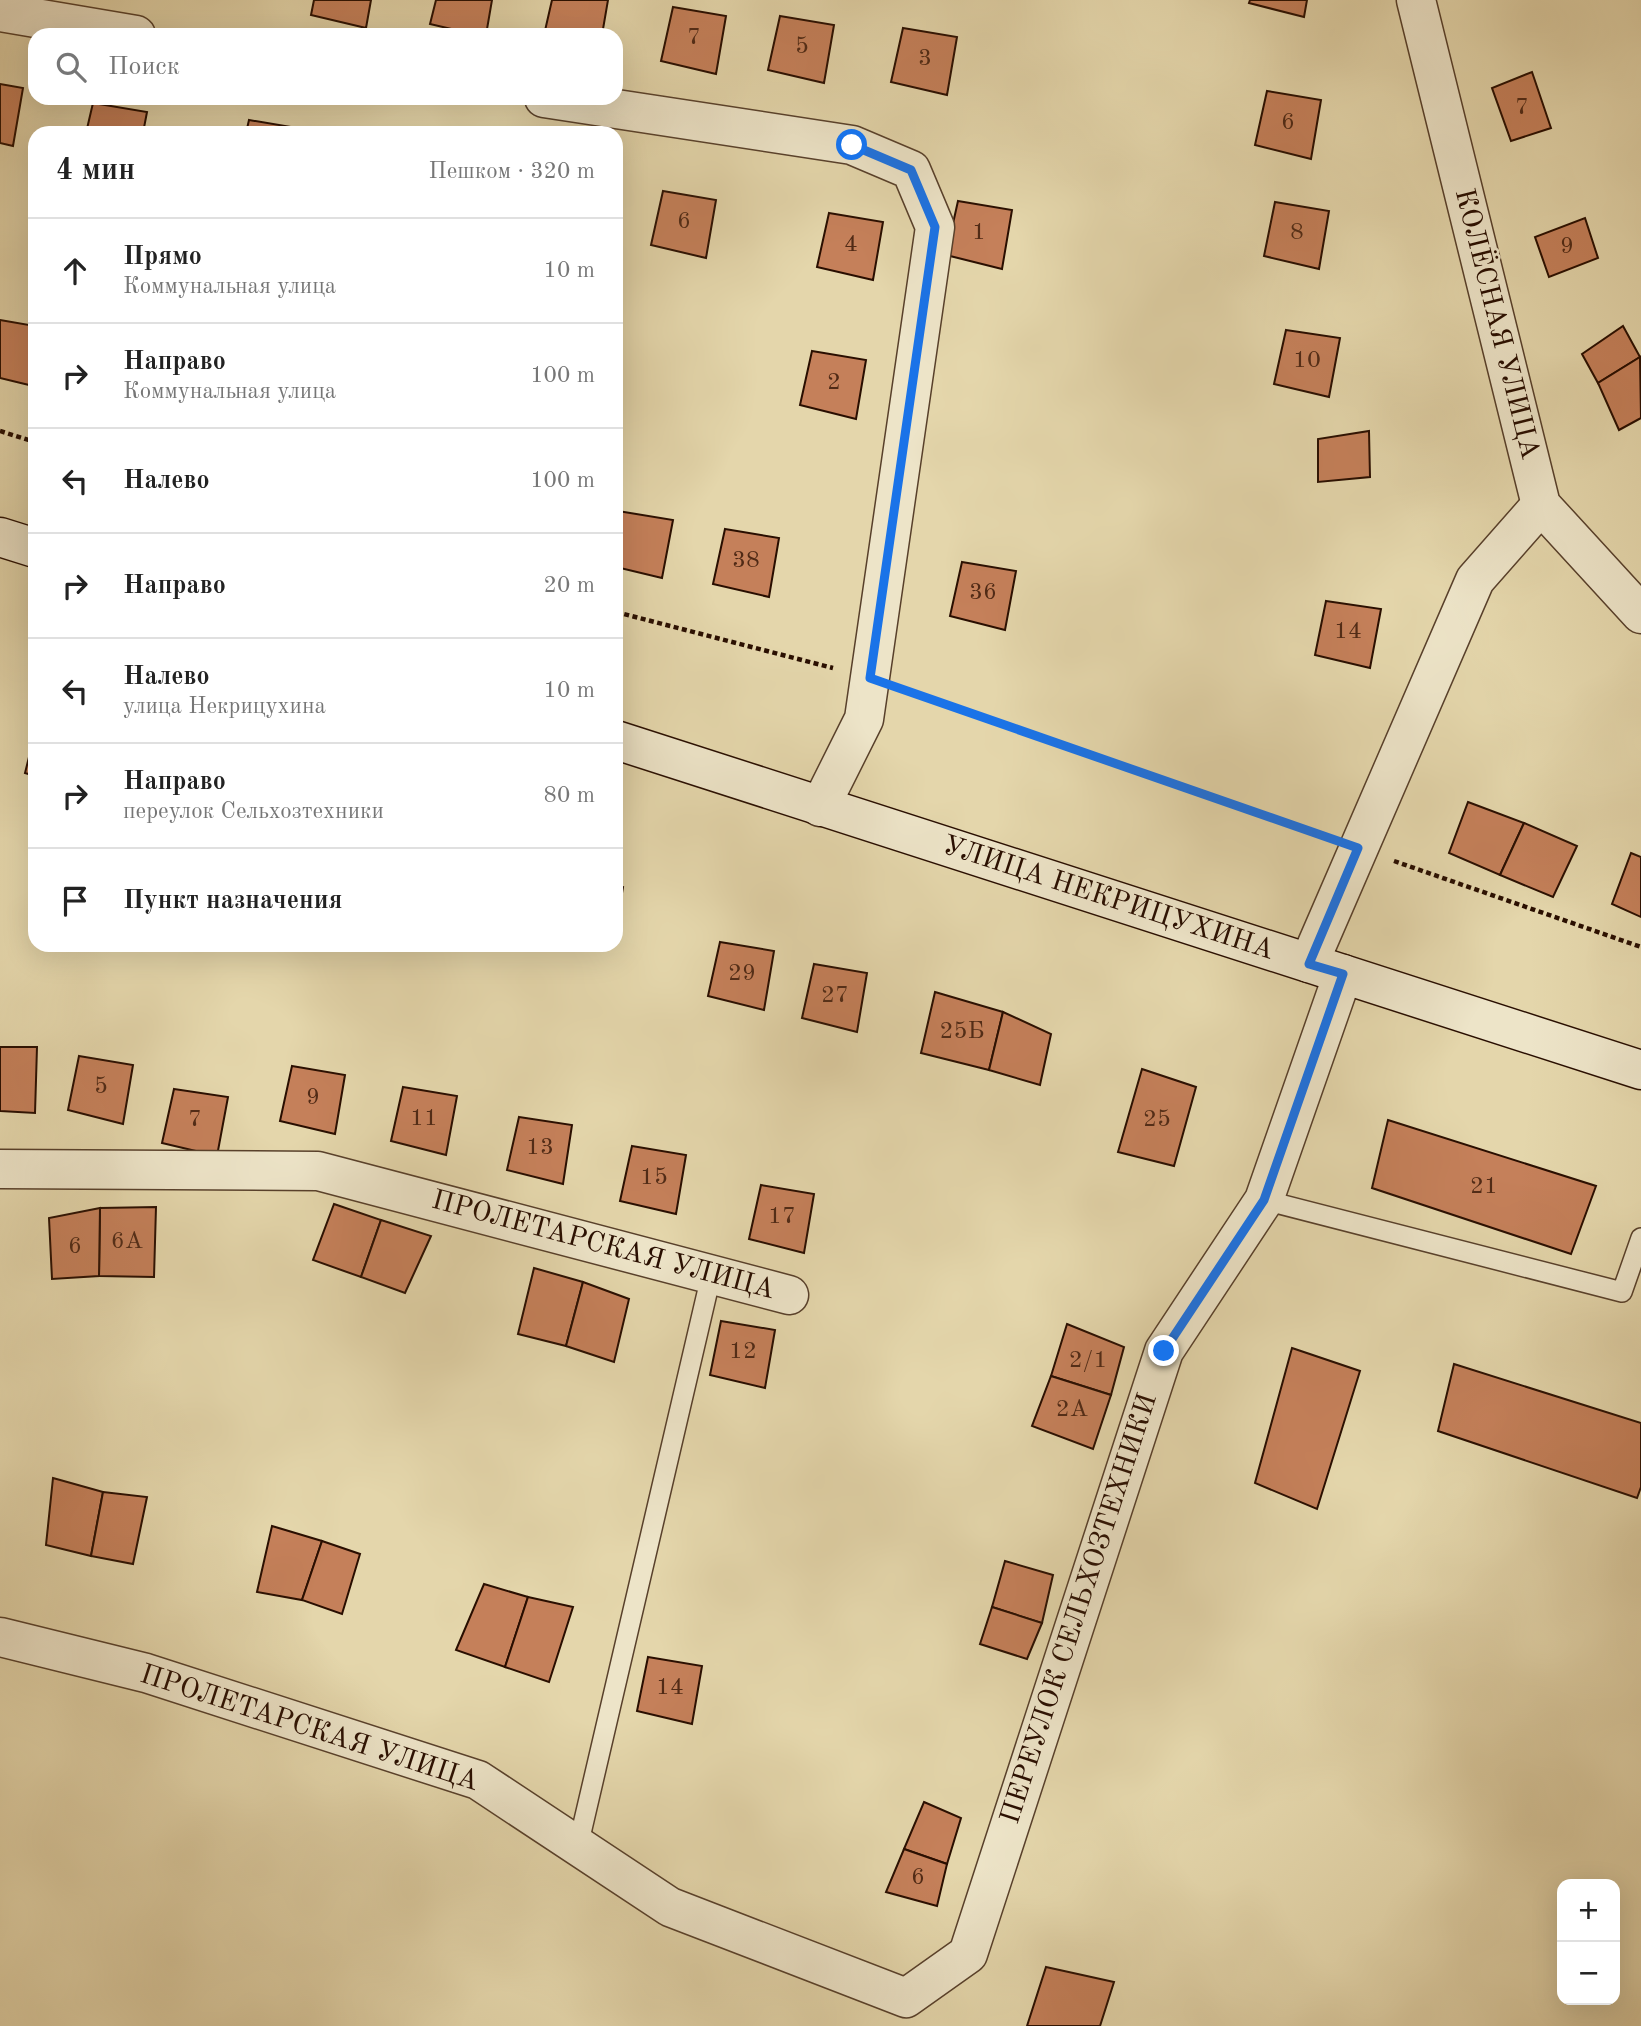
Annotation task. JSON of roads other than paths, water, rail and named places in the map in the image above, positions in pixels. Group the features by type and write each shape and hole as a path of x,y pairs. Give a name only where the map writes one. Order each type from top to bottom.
{"street":[{"name":"КОЛЁСНАЯ УЛИЦА","path":"1416,0 1541,505 1641,614"},
{"path":"0,12 94,28"},
{"path":"590,105 852,145 911,170 935,227 864,719 820,807"},
{"name":"ПЕРЕУЛОК СЕЛЬХОЗТЕХНИКИ","path":"906,1998 968,1954 1164,1351 1264,1200 1358,848 1475,580 1541,505"},
{"path":"0,537 28,546"},
{"name":"УЛИЦА НЕКРИЦУХИНА","path":"623,742 1641,1070"},
{"name":"ПРОЛЕТАРСКАЯ УЛИЦА","path":"0,1169 318,1171 789,1295"},
{"name":"ПРОЛЕТАРСКАЯ УЛИЦА","path":"0,1637 146,1673 478,1780 670,1907 906,1998"}],"lane":[{"path":"1264,1200 1622,1292 1641,1238"},
{"path":"578,1846 711,1276"}]}
